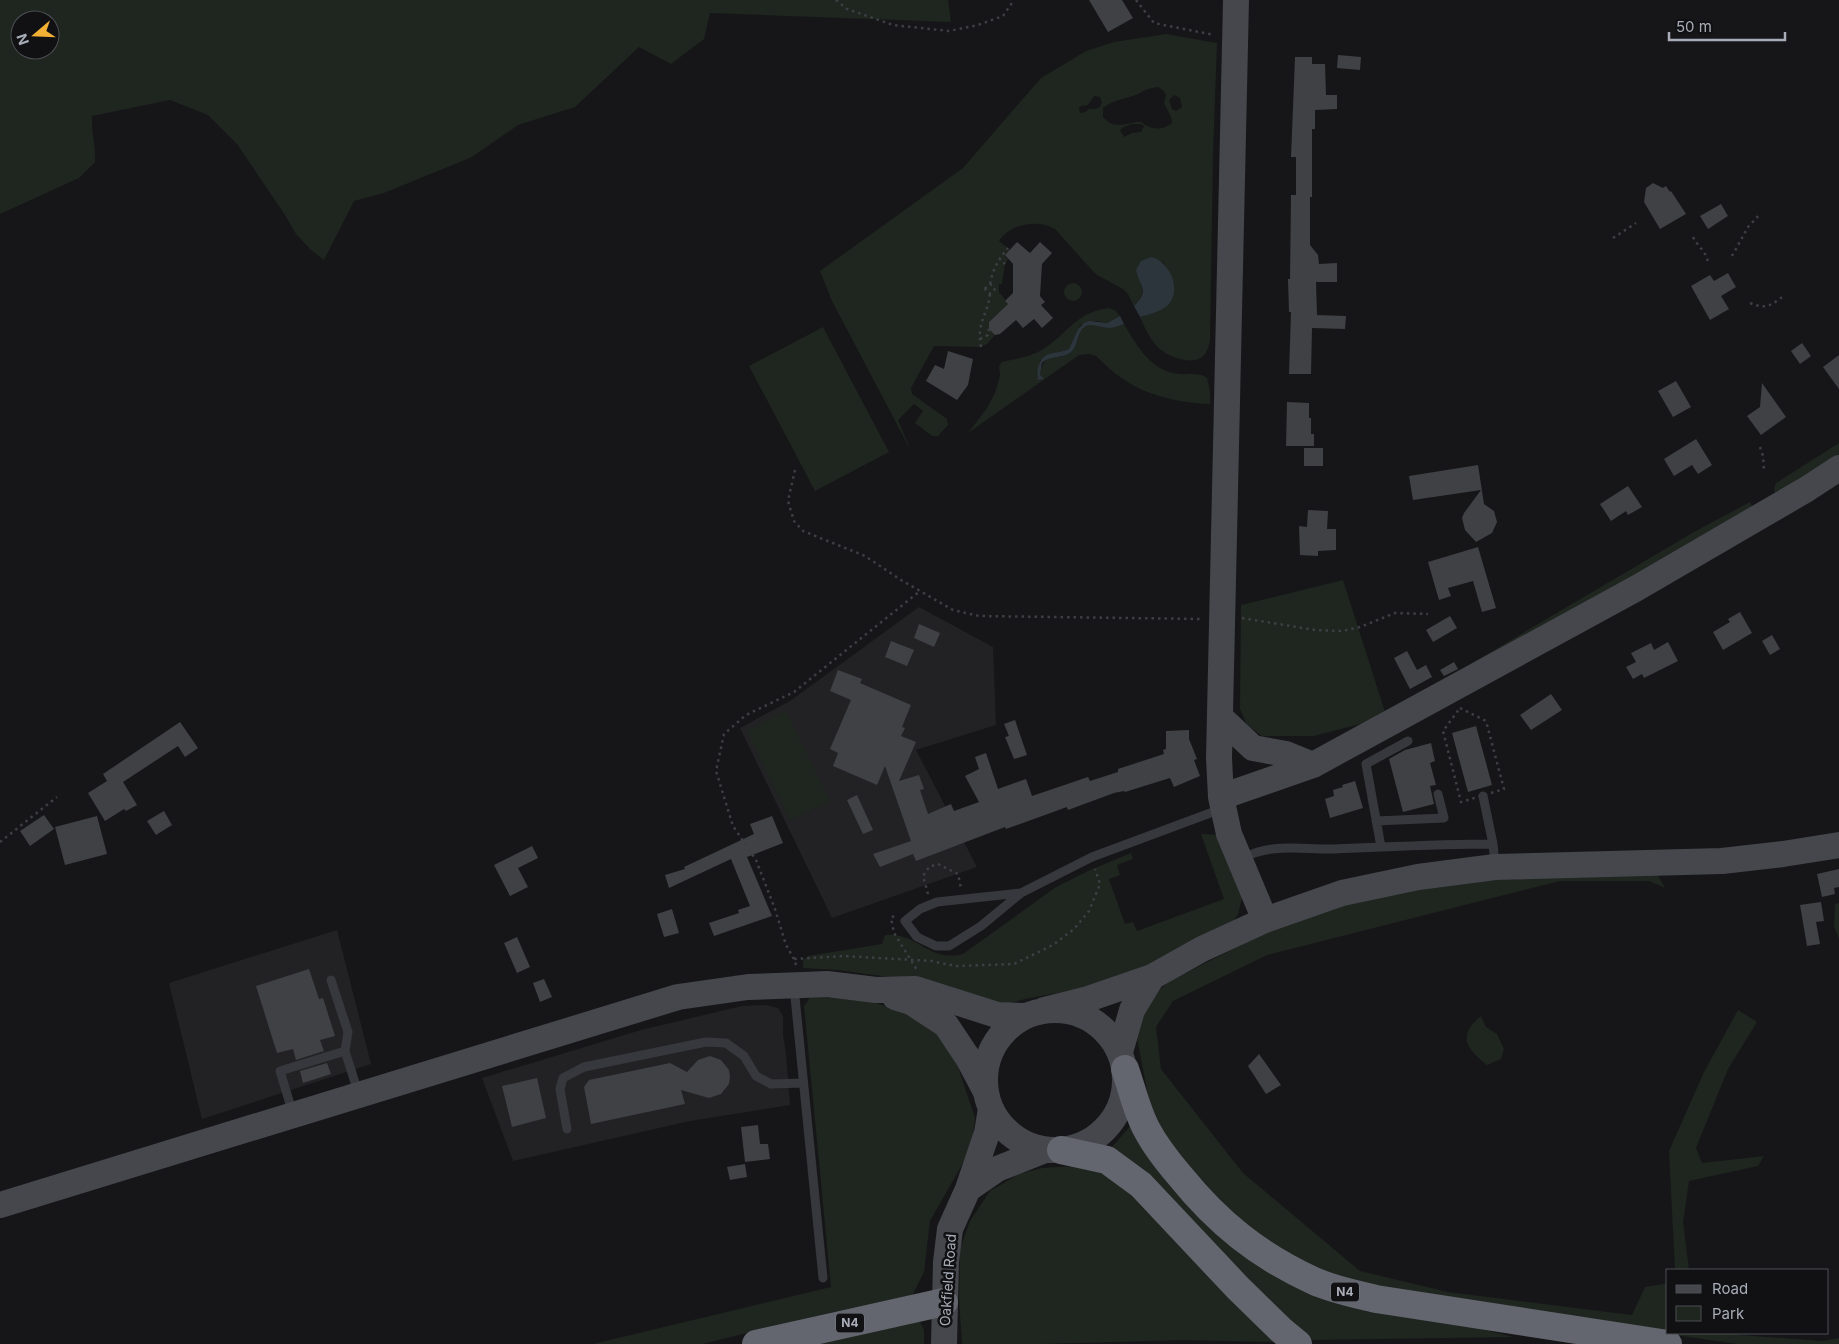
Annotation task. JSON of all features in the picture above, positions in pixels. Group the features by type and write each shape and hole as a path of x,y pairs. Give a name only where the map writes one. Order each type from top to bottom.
{"highway":[{"name":"N4","path":"1122,1060 1146,1129 1165,1158 1201,1202 1229,1229 1260,1250 1315,1282 1376,1299 1668,1344"},
{"path":"1053,1150 1107,1160 1142,1184 1237,1287 1298,1344"},
{"name":"N4","path":"756,1344 944,1310"}],"main road":[{"path":"1236,0 1218,758 1222,802 1229,834 1265,920"},
{"path":"1222,802 1313,765 1637,588 1807,489 1839,468"},
{"path":"1220,717 1253,748 1286,754 1313,765"},
{"path":"989,1101 985,1074 989,1056 997,1040 1010,1026 1035,1013 1088,999 1152,977 1202,949 1265,920 1342,893 1418,877 1494,856 1722,861 1839,845"},
{"path":"968,1189 997,1169 1053,1150 1080,1146 1097,1137 1111,1123 1120,1107 1125,1088 1122,1060 1132,1010 1152,977"},
{"path":"0,1205 678,997 748,987 827,984 876,990 915,989 997,1015 1063,1010 1081,1014 1098,1024 1110,1036 1122,1060"},
{"path":"876,990 911,1002 946,1025 968,1058 1001,1125 1014,1137 1029,1145 1053,1150"},
{"name":"Oakfield Road","path":"944,1344 946,1262 950,1229 968,1189 987,1133 989,1101"}],"lane":[{"path":"1380,847 1366,764 1408,741"},
{"path":"1376,821 1444,818 1438,794"},
{"path":"1241,859 1249,854 1272,848 1326,849 1444,844 1494,856 1483,796"},
{"path":"1021,893 937,902 920,909 905,920 917,937 936,946 949,946 981,926 1021,893 1092,857 1222,802"},
{"path":"331,980 348,1032 345,1051 358,1094"},
{"path":"794,985 823,1278"},
{"path":"567,1129 560,1089 563,1078 584,1068 706,1042 726,1043 744,1056 756,1076 771,1084 803,1083"},
{"path":"293,1114 280,1071 345,1051"}],"path":[{"path":"836,0 847,8 893,25 949,30 978,25 1003,16 1014,0"},
{"path":"1136,0 1154,23 1235,39"},
{"path":"1732,256 1748,227 1760,214"},
{"path":"1613,238 1636,223"},
{"path":"1693,237 1697,245 1704,250 1708,262"},
{"path":"990,293 984,289 990,284 994,268 1008,248"},
{"path":"1000,258 1005,264"},
{"path":"981,346 980,322 988,304 990,293 997,289 990,284"},
{"path":"1750,304 1760,308 1770,305 1785,295"},
{"path":"980,338 988,335 989,329"},
{"path":"1760,447 1764,470"},
{"path":"795,470 788,501 794,521 803,531 865,556 920,592 953,610 979,616 1222,619 1240,617 1315,630 1342,631 1360,627 1395,613 1428,614"},
{"path":"794,959 786,945 756,860 733,826 716,771 724,734 746,715 794,692 920,592"},
{"path":"1460,708 1486,721 1504,789 1483,796 1461,802 1443,731 1460,708"},
{"path":"0,842 57,797"},
{"path":"931,905 924,876 929,867 938,864 958,874 963,900"}],"shaded area":[{"path":"1151,257 1162,263 1171,274 1174,295 1165,307 1157,312 1140,317 1134,306 1143,292 1136,270 1141,261"},
{"path":"1120,316 1124,324 1113,328 1091,325 1083,328 1075,347 1070,353 1042,363 1040,375 1044,379 1038,380 1037,372 1043,358 1046,355 1069,349 1078,329 1084,323 1089,321 1107,323"},
{"path":"919,607 993,647 996,725 916,750 977,867 832,918 740,728 790,701"},
{"path":"337,930 371,1064 202,1119 169,983"},
{"path":"766,1005 778,1008 783,1016 790,1105 690,1121 513,1161 482,1078 641,1030 742,1006"}],"green space":[{"path":"0,0 948,0 951,22 710,13 704,39 671,64 639,47 575,107 518,125 472,157 384,193 354,201 324,260 311,250 296,234 237,144 208,115 170,100 92,116 95,162 79,178 0,214"},
{"path":"1166,34 1217,43 1210,341 1206,352 1195,360 1183,360 1171,356 1157,347 1144,326 1140,317 1155,312 1171,277 1163,262 1138,275 1142,284 1142,295 1134,306 1123,289 1097,275 1055,229 1041,224 1025,224 1010,230 999,241 1010,250 1005,255 1008,259 1005,264 1002,284 999,284 999,293 1008,304 989,322 989,329 995,335 987,344 981,347 934,346 911,388 912,394 947,419 948,425 938,436 932,436 915,423 923,411 914,404 898,420 911,451 832,301 820,271 963,168 1041,78 1086,51 1114,42","holes":["1158,87 1164,91 1166,95 1164,103 1172,123 1168,126 1160,128 1148,127 1141,122 1116,125 1103,117 1103,108 1107,105","1174,95 1180,98 1182,107 1176,111 1172,109 1169,100","1094,96 1100,97 1102,103 1097,109 1089,109 1080,113 1079,108 1088,105","1132,124 1144,126 1141,132 1132,133 1124,137 1120,130"]},
{"path":"1073,283 1079,286 1082,292 1079,298 1073,301 1067,298 1064,292 1067,286"},
{"path":"1109,308 1116,311 1120,316 1107,323 1096,321 1080,325 1069,349 1040,361 1037,378 1041,377 1040,375 1046,360 1063,356 1073,350 1081,331 1086,326 1111,328 1124,324 1146,357 1154,364 1171,372 1198,374 1207,378 1210,404 1176,400 1153,394 1119,377 1096,356 1090,354 1079,355 968,433 987,408 995,393 1000,376 999,366 1002,362 1040,351 1087,314"},
{"path":"823,327 889,452 815,491 749,366"},
{"path":"1839,443 1839,457 1775,493 1776,483"},
{"path":"1750,502 1752,506 1751,511 1475,666 1472,663 1694,532"},
{"path":"1343,580 1385,712 1383,718 1314,736 1262,736 1247,725 1240,709 1241,605"},
{"path":"786,711 830,801 790,820 747,731"},
{"path":"1201,834 1220,835 1243,894 1238,914 1232,924 1128,980 1025,999 1000,1006 911,980 838,970 803,968 803,960 808,956 882,944 885,935 896,935 905,938 941,954 951,956 963,954 1056,887 1131,853 1133,859 1117,865 1120,875 1109,879 1125,924 1133,922 1137,931 1224,899"},
{"path":"1656,872 1665,888 1649,881 1560,881 1267,955 1173,1001 1156,1027 1161,1069 1243,1173 1360,1271 1448,1292 1632,1315 1645,1287 1666,1283 1666,1334 1350,1281 1310,1265 1264,1239 1201,1186 1158,1127 1148,1096 1134,1022 1145,1000 1170,981 1261,935 1340,906 1408,889 1480,881"},
{"path":"1839,903 1839,939 1834,926 1835,904"},
{"path":"811,996 872,1002 916,1015 939,1033 957,1064 975,1118 972,1147 930,1221 924,1272 913,1294 900,1301 833,1312 702,1344 593,1344 831,1287 804,1006"},
{"path":"1738,1010 1757,1022 1728,1069 1696,1148 1702,1163 1764,1156 1758,1166 1689,1181 1683,1222 1689,1269 1675,1269 1669,1151 1704,1072"},
{"path":"1481,1016 1486,1027 1497,1034 1504,1049 1501,1059 1487,1065 1474,1053 1467,1042 1469,1030"},
{"path":"1132,1124 1256,1259 1468,1326 1514,1337 1309,1340 1112,1147"},
{"path":"1091,1165 1121,1179 1275,1342 1182,1340 962,1344 959,1299 960,1249 970,1221 990,1191 1019,1174 1042,1168"},
{"path":"919,1320 924,1330 924,1344 794,1344"},
{"path":"1668,1334 1738,1334 1823,1341 1839,1338 1839,1344 1737,1344"}],"building":[{"path":"1089,0 1122,0 1133,18 1108,32"},
{"path":"1338,55 1361,57 1360,70 1337,68"},
{"path":"1295,57 1312,57 1312,64 1325,64 1326,95 1337,95 1337,109 1315,110 1315,129 1312,129 1310,245 1318,255 1319,264 1337,263 1337,282 1316,282 1317,315 1346,316 1345,329 1312,328 1311,374 1289,374 1291,312 1289,312 1288,279 1290,279 1291,195 1296,195 1296,157 1291,157"},
{"path":"1653,183 1663,188 1666,186 1686,214 1660,229 1644,202 1646,188"},
{"path":"1721,204 1728,216 1708,229 1700,216"},
{"path":"1017,242 1030,253 1040,242 1052,253 1042,264 1040,296 1045,302 1041,305 1053,318 1042,328 1034,319 1023,328 1016,320 1000,334 995,335 989,329 989,322 1008,304 1005,301 1013,293 1013,264 1005,255"},
{"path":"1728,273 1736,287 1721,296 1729,309 1710,320 1691,286 1710,275 1714,281"},
{"path":"1802,343 1811,356 1800,364 1791,351"},
{"path":"948,351 973,359 968,385 957,400 926,381 935,365 944,369"},
{"path":"1839,355 1839,389 1823,367"},
{"path":"1676,381 1691,407 1673,417 1658,391"},
{"path":"1762,383 1786,417 1761,435 1747,416 1760,407"},
{"path":"1287,402 1309,403 1309,418 1311,418 1311,434 1314,434 1314,446 1286,446"},
{"path":"1696,439 1712,465 1698,474 1692,465 1674,476 1664,459"},
{"path":"1304,448 1323,448 1323,466 1304,466"},
{"path":"1478,465 1484,504 1494,511 1497,522 1492,533 1476,542 1465,530 1462,518 1481,490 1413,500 1409,476"},
{"path":"1628,486 1642,507 1628,515 1626,511 1611,521 1600,504"},
{"path":"1308,510 1328,511 1327,529 1336,529 1336,550 1318,551 1318,556 1300,555 1299,526 1307,527"},
{"path":"1478,547 1496,608 1482,612 1473,581 1448,588 1451,596 1439,600 1428,562"},
{"path":"1740,612 1752,633 1723,650 1713,632 1730,622 1728,619"},
{"path":"1450,616 1457,628 1433,642 1426,630"},
{"path":"919,624 940,633 934,647 914,638"},
{"path":"1772,635 1780,649 1770,655 1762,641"},
{"path":"891,641 914,650 907,666 885,657"},
{"path":"1668,642 1678,661 1644,678 1642,674 1633,679 1626,667 1636,662 1631,653 1651,643 1654,650"},
{"path":"1407,651 1417,670 1426,665 1432,677 1410,689 1394,658"},
{"path":"1454,662 1458,669 1444,676 1440,670"},
{"path":"838,670 862,679 860,683 911,705 902,727 905,728 901,736 916,742 899,781 919,775 924,789 920,790 928,814 951,804 954,811 979,802 965,776 979,769 975,757 986,753 998,789 1026,779 1032,796 1088,777 1090,781 1118,772 1118,769 1164,754 1163,750 1166,749 1166,731 1189,730 1189,739 1197,759 1194,760 1200,776 1174,787 1170,778 1125,792 1114,793 1068,810 1067,807 1006,829 1005,827 916,861 913,854 880,867 873,854 911,841 885,766 877,785 833,766 838,753 830,749 851,700 830,691"},
{"path":"1551,694 1562,710 1531,730 1520,715"},
{"path":"1015,720 1027,755 1014,759 1005,737 1009,736 1004,724"},
{"path":"180,722 198,748 185,757 178,746 123,782 137,805 126,811 124,809 105,821 88,793 107,781 103,774"},
{"path":"1476,726 1492,785 1468,792 1452,733"},
{"path":"1431,743 1435,761 1430,763 1436,785 1430,786 1434,804 1403,812 1389,759 1405,750"},
{"path":"1355,781 1363,808 1330,818 1325,799 1334,796 1333,790"},
{"path":"857,795 873,830 863,834 847,800"},
{"path":"164,811 172,825 156,835 147,821"},
{"path":"44,815 54,829 30,846 20,831"},
{"path":"97,816 107,854 65,865 55,827"},
{"path":"772,816 783,843 747,857 772,916 714,936 709,923 739,913 738,910 750,906 731,859 669,888 665,875 685,869 684,867 754,834 750,824"},
{"path":"532,846 538,858 518,868 528,887 510,896 494,865"},
{"path":"1839,869 1839,887 1834,888 1835,894 1822,897 1817,874"},
{"path":"1821,902 1824,921 1816,922 1820,944 1807,946 1800,905"},
{"path":"672,909 679,933 664,937 657,914"},
{"path":"517,937 530,967 517,973 504,943"},
{"path":"309,969 319,999 323,998 335,1036 320,1040 324,1051 296,1060 293,1049 277,1053 256,986"},
{"path":"544,979 552,997 540,1002 533,983"},
{"path":"1259,1054 1281,1085 1266,1094 1248,1066"},
{"path":"710,1056 721,1060 729,1070 729,1084 721,1094 709,1098 681,1090 685,1104 591,1124 584,1087 589,1080 670,1063 687,1072 698,1060"},
{"path":"327,1063 331,1074 303,1083 300,1071"},
{"path":"537,1078 546,1118 512,1127 502,1086"},
{"path":"758,1125 760,1144 768,1144 770,1159 745,1162 741,1127"},
{"path":"745,1164 747,1177 730,1180 727,1167"}]}
